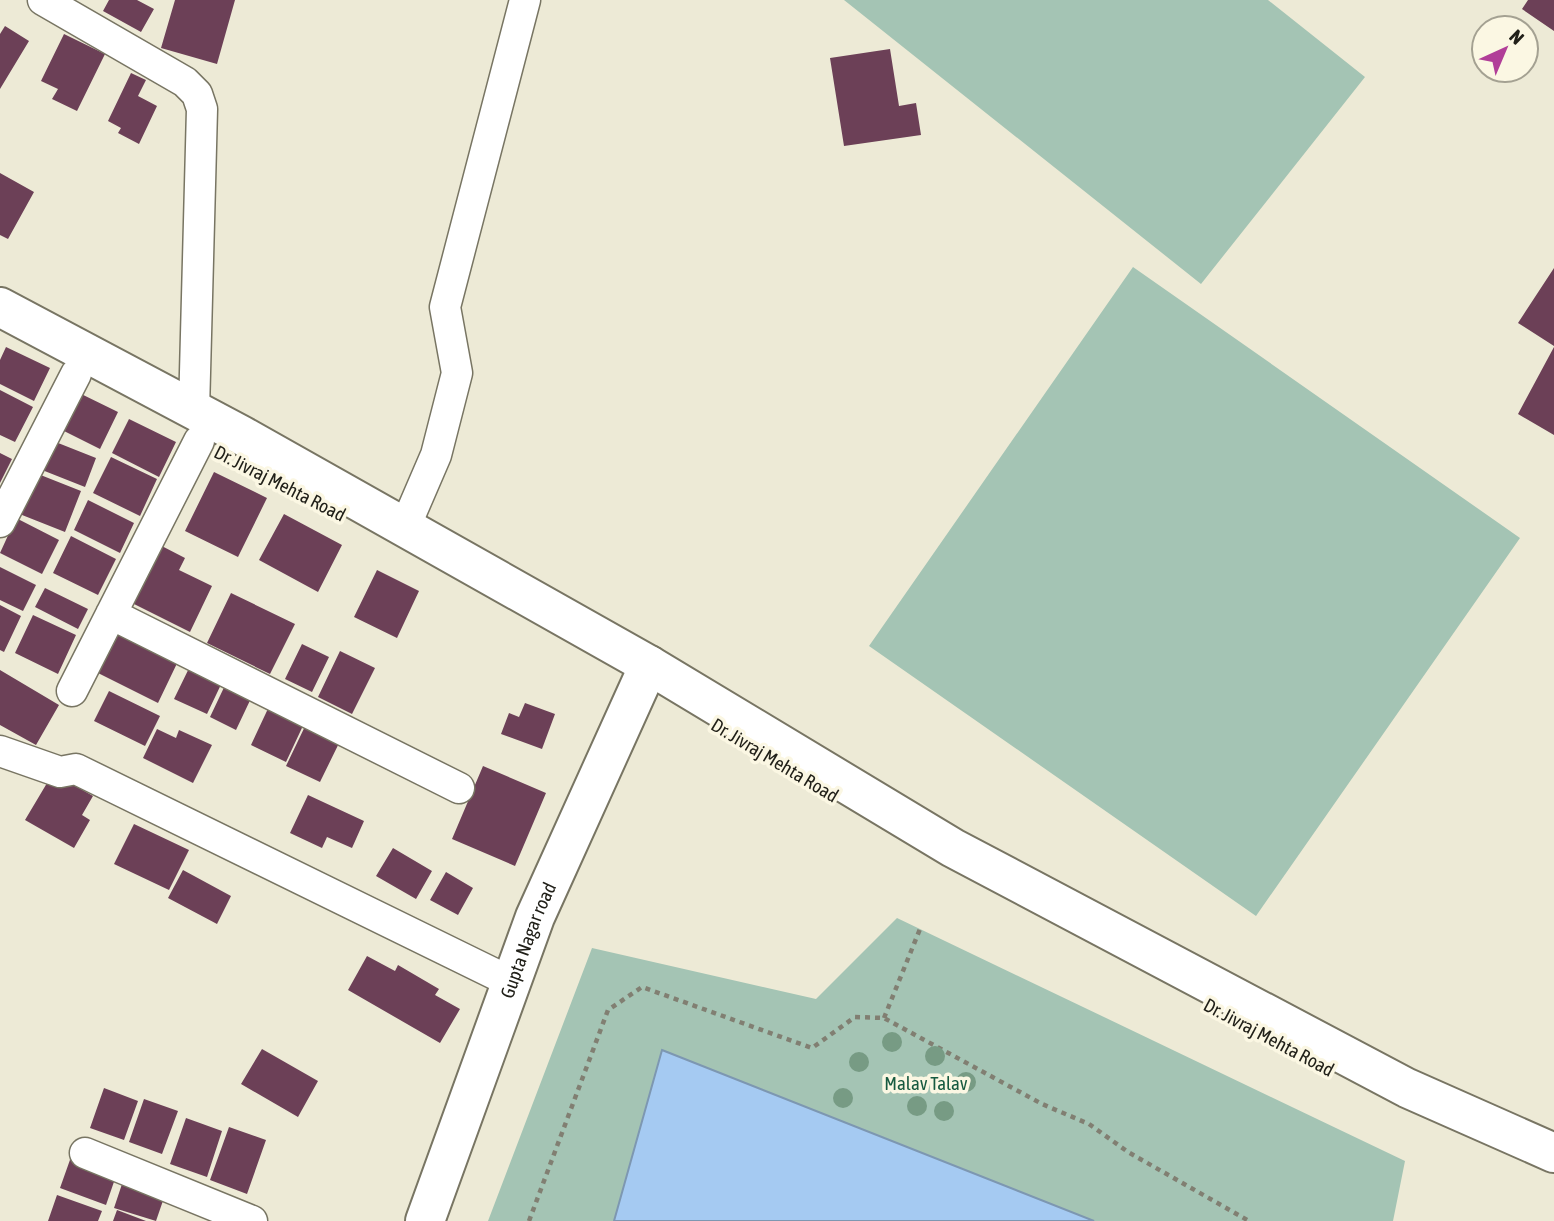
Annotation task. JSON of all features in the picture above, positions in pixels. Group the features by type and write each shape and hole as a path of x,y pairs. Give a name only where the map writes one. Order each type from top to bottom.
{"main road":[{"path":"0,307 196,425 405,527 646,673 953,848 1407,1088 1554,1153"},
{"name":"Dr. Jivraj Mehta Road","path":"0,333 76,374 196,425 363,526 646,673 949,866 1404,1109 1554,1178"},
{"name":"Gupta Nagar road","path":"425,1221 535,917 646,673"}],"street":[{"path":"43,0 185,82 197,94 202,109 196,425 111,614 72,691"},
{"path":"405,527 436,455 457,373 445,307 525,0"},
{"path":"0,522 76,374"},
{"path":"111,614 459,788"},
{"path":"0,751 60,772 76,769 511,982"},
{"path":"85,1153 252,1221"}],"path":[{"path":"884,1018 920,929"},
{"path":"529,1221 608,1010 642,988 812,1048 855,1017 884,1018 1042,1104 1089,1124 1128,1152 1249,1221"}],"green space":[{"path":"844,0 1268,0 1365,77 1201,284"},
{"path":"1133,267 1520,538 1256,916 869,646"},
{"name":"Malav Talav","path":"897,918 1405,1161 1393,1221 488,1221 592,948 816,999"}],"water":[{"path":"662,1050 1094,1221 614,1221"}],"building":[{"path":"109,0 137,0 154,9 141,32 103,11"},
{"path":"175,0 235,0 217,64 161,48"},
{"path":"1528,0 1554,0 1554,31 1540,21 1540,14 1529,14 1522,9"},
{"path":"5,26 29,41 0,89 0,34"},
{"path":"64,34 105,54 77,111 52,99 58,89 41,81"},
{"path":"890,49 899,106 916,103 921,135 844,146 830,58"},
{"path":"131,73 146,80 138,96 157,106 139,144 118,133 121,128 108,121"},
{"path":"0,173 34,192 8,239 0,235"},
{"path":"1554,268 1554,346 1518,323"},
{"path":"6,347 50,368 34,401 0,384 0,360"},
{"path":"1554,347 1554,435 1518,414"},
{"path":"71,389 118,412 100,449 54,426"},
{"path":"0,390 33,407 15,442 0,435"},
{"path":"129,419 176,442 159,477 112,453"},
{"path":"48,439 96,458 85,487 37,468"},
{"path":"0,453 12,459 0,483"},
{"path":"111,457 157,479 140,516 93,493"},
{"path":"33,472 81,491 65,532 17,513"},
{"path":"214,472 267,498 238,557 185,531"},
{"path":"88,500 134,523 120,553 74,530"},
{"path":"284,514 342,545 318,592 259,560"},
{"path":"16,518 59,540 42,574 0,553"},
{"path":"71,536 116,559 98,595 53,573"},
{"path":"154,542 185,558 179,570 212,586 190,632 126,600"},
{"path":"0,567 36,585 23,611 0,600"},
{"path":"377,570 419,591 397,638 354,617"},
{"path":"45,588 88,609 78,629 35,607"},
{"path":"231,593 295,624 270,674 207,643"},
{"path":"0,605 21,616 4,652 0,650"},
{"path":"33,615 76,635 58,674 15,653"},
{"path":"115,623 181,655 158,703 92,670"},
{"path":"302,644 329,657 312,692 285,679"},
{"path":"340,651 375,668 352,714 318,697"},
{"path":"194,658 226,674 207,714 174,699"},
{"path":"0,670 59,705 36,745 0,725"},
{"path":"228,679 254,692 236,730 210,717"},
{"path":"109,691 160,716 145,746 94,721"},
{"path":"273,698 308,715 286,762 251,745"},
{"path":"525,703 555,714 542,749 501,734 509,713 519,717"},
{"path":"309,718 343,735 320,782 286,766"},
{"path":"157,729 176,738 179,730 212,745 193,783 143,758"},
{"path":"483,766 546,793 515,866 452,839"},
{"path":"53,773 93,796 82,815 90,820 74,848 25,820"},
{"path":"308,795 364,821 352,848 327,837 322,848 290,833"},
{"path":"134,824 189,850 169,890 114,864"},
{"path":"393,848 432,871 416,899 376,876"},
{"path":"183,870 231,896 217,924 168,898"},
{"path":"446,872 473,888 458,915 430,900"},
{"path":"367,956 395,971 398,965 439,989 435,995 460,1009 440,1043 348,990"},
{"path":"262,1049 318,1081 298,1117 241,1084"},
{"path":"104,1088 138,1101 124,1140 90,1128"},
{"path":"144,1099 178,1111 162,1154 129,1142"},
{"path":"186,1118 222,1131 207,1177 170,1164"},
{"path":"229,1127 266,1140 247,1194 210,1180"},
{"path":"71,1157 117,1173 106,1205 60,1188"},
{"path":"125,1175 167,1189 156,1221 114,1208"},
{"path":"57,1195 102,1211 98,1221 48,1221"},
{"path":"117,1210 146,1221 113,1221"}]}
